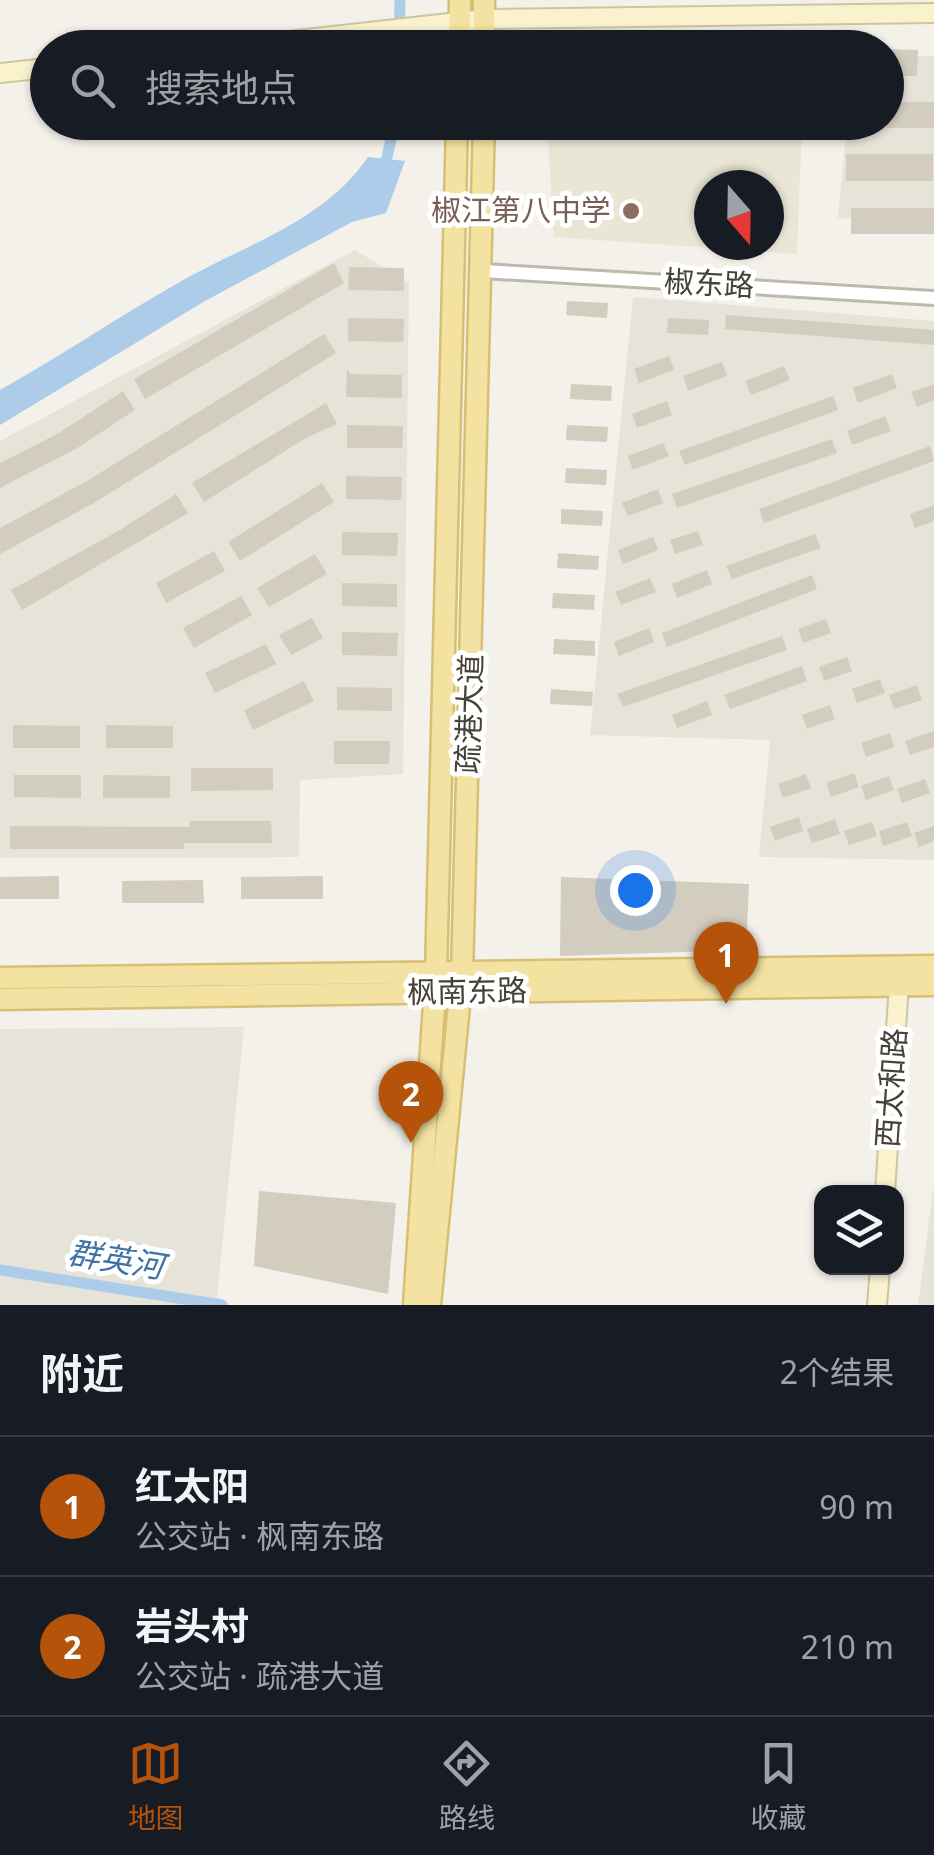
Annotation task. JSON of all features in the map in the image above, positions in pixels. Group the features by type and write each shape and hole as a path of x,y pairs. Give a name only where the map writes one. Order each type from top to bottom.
{"main road":[{"path":"376,30 424,25 460,10 484,9 934,13"},
{"path":"0,73 30,70"},
{"name":"疏港大道","path":"414,1305 435,983 457,140"},
{"name":"疏港大道","path":"430,1305 461,983 484,140"},
{"path":"0,978 461,983 934,966"},
{"name":"枫南东路","path":"0,999 435,983"},
{"name":"枫南东路","path":"461,983 934,985"},
{"name":"西太和路","path":"885,1185 899,984"},
{"path":"877,1305 879,1275"}],"street":[{"name":"椒东路","path":"483,271 934,298"}],"shaded area":[{"path":"542,28 717,30 542,30"},
{"path":"904,56 934,56 934,223 838,218 845,140 904,140"},
{"name":"椒江第八中学","path":"548,140 801,140 797,254 784,253 784,170 694,170 694,247 554,237"},
{"path":"355,250 409,283 403,774 300,780 299,857 0,858 0,441"},
{"path":"633,297 934,321 934,860 759,857 770,740 590,735"},
{"path":"244,1027 216,1305 0,1305 0,1029"},
{"path":"934,1183 934,1305 918,1305"}],"water":[{"path":"368,157 405,161 386,213 352,222 205,301 0,425 0,390 162,292 308,214 350,179"}],"building":[{"path":"904,50 918,50 917,76 904,76"},
{"path":"904,102 934,102 934,128 904,128"},
{"path":"846,154 933,154 933,181 846,181"},
{"path":"851,208 934,208 934,234 851,234"},
{"path":"334,263 344,283 145,399 134,379"},
{"path":"349,267 404,268 404,291 348,290"},
{"path":"567,301 608,303 607,318 566,315"},
{"path":"726,315 934,330 934,345 725,329"},
{"path":"348,318 404,319 403,342 348,341"},
{"path":"668,318 709,320 708,335 667,333"},
{"path":"324,334 336,353 94,503 0,554 0,528 87,481"},
{"path":"669,356 674,370 639,383 634,369"},
{"path":"722,362 727,376 688,391 683,376"},
{"path":"784,366 790,380 751,395 745,381"},
{"path":"347,369 350,374 402,375 402,398 346,397"},
{"path":"892,374 897,388 858,403 853,388"},
{"path":"571,384 612,386 611,401 570,399"},
{"path":"934,384 934,400 917,407 911,392"},
{"path":"123,391 135,410 79,447 0,488 0,463 59,433"},
{"path":"833,396 838,410 685,465 679,451"},
{"path":"667,401 672,415 637,428 632,414"},
{"path":"326,403 337,424 304,439 204,502 192,483"},
{"path":"885,416 891,431 852,445 847,431"},
{"path":"347,425 403,426 402,448 347,448"},
{"path":"567,425 608,427 607,442 566,440"},
{"path":"832,439 837,453 677,508 672,494"},
{"path":"663,443 669,456 633,470 628,456"},
{"path":"930,446 934,461 764,523 759,509"},
{"path":"566,468 607,470 606,485 565,483"},
{"path":"346,476 402,477 401,500 346,499"},
{"path":"322,483 334,502 240,561 228,542"},
{"path":"658,489 663,503 628,516 622,503"},
{"path":"176,494 188,513 22,610 11,590"},
{"path":"934,505 934,521 915,528 910,514"},
{"path":"561,509 603,511 602,526 561,524"},
{"path":"698,531 703,545 675,554 670,540"},
{"path":"342,532 398,533 397,556 342,555"},
{"path":"815,534 821,548 732,579 726,566"},
{"path":"653,537 658,550 623,564 618,550"},
{"path":"214,551 225,571 166,603 156,583"},
{"path":"558,553 599,556 598,570 557,568"},
{"path":"315,554 327,574 269,607 257,588"},
{"path":"707,570 712,584 677,598 672,584"},
{"path":"812,575 817,589 667,647 662,633"},
{"path":"650,578 656,592 621,605 615,592"},
{"path":"342,583 397,584 397,607 342,606"},
{"path":"553,593 595,595 594,610 552,608"},
{"path":"241,596 252,615 194,648 183,628"},
{"path":"312,618 323,638 291,655 279,635"},
{"path":"826,619 831,633 803,643 798,629"},
{"path":"649,628 654,642 619,656 614,642"},
{"path":"342,632 398,633 397,656 342,655"},
{"path":"782,636 787,650 623,707 617,694"},
{"path":"554,639 595,641 595,656 553,654"},
{"path":"266,644 276,664 215,693 205,673"},
{"path":"847,657 852,671 824,681 819,667"},
{"path":"802,666 807,681 730,709 724,695"},
{"path":"880,679 885,693 857,703 852,689"},
{"path":"304,681 314,701 253,730 244,710"},
{"path":"917,685 922,700 894,709 889,695"},
{"path":"337,687 392,688 392,711 337,710"},
{"path":"551,689 593,692 592,706 550,704"},
{"path":"707,701 712,715 677,728 672,715"},
{"path":"830,705 835,719 807,729 802,715"},
{"path":"13,725 80,726 80,748 13,748"},
{"path":"106,725 173,726 173,748 106,748"},
{"path":"934,731 934,747 910,755 905,741"},
{"path":"890,733 894,747 866,757 861,743"},
{"path":"334,741 390,741 389,764 334,764"},
{"path":"191,768 273,768 273,790 191,791"},
{"path":"854,773 859,787 831,797 826,783"},
{"path":"806,774 811,788 783,798 778,784"},
{"path":"14,775 81,775 81,798 14,797"},
{"path":"103,775 170,776 170,798 103,798"},
{"path":"889,776 894,790 866,800 861,786"},
{"path":"925,779 930,793 902,803 897,789"},
{"path":"799,817 803,831 775,841 770,827"},
{"path":"835,819 840,834 812,843 807,829"},
{"path":"190,821 271,821 272,843 184,843 184,849 10,849 10,826 190,827"},
{"path":"872,822 877,836 849,845 844,831"},
{"path":"907,822 912,836 883,846 879,831"},
{"path":"934,826 934,841 919,847 914,833"},
{"path":"59,876 59,899 0,899 0,877"},
{"path":"323,876 323,899 241,899 241,877"},
{"path":"561,877 749,884 746,950 560,956"},
{"path":"203,880 204,903 122,903 122,881"},
{"path":"259,1191 396,1203 388,1294 254,1266"}],"waterway":[{"path":"399,30 400,0"},
{"path":"384,170 391,140"},
{"name":"群英河","path":"0,1270 222,1305"}],"place":[{"name":"椒江第八中学","path":"631,211"},
{"name":"红太阳","path":"726,1004"},
{"name":"岩头村","path":"411,1143"}]}
